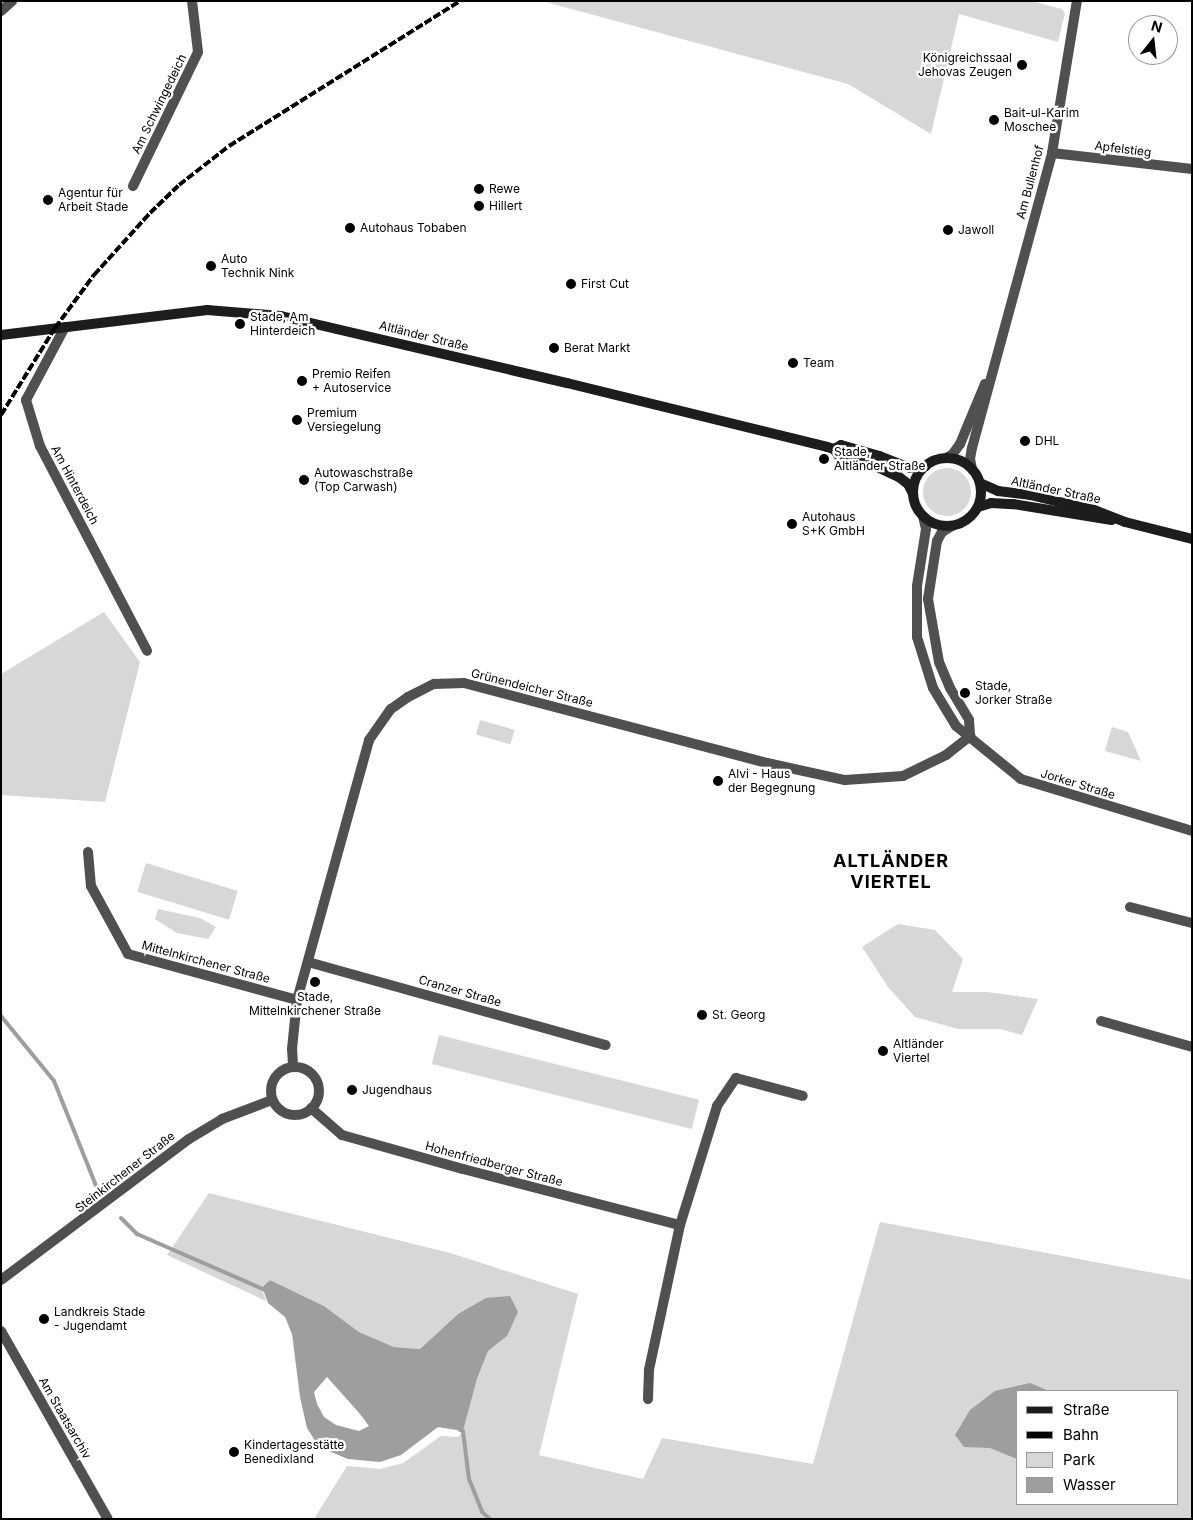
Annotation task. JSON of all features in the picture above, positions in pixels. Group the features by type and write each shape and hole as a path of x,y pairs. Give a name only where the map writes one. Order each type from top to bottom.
{"main road":[{"name":"Altländer Straße","path":"1,335 206,310 281,316 567,383 834,449 841,445 879,456 910,468 926,466"},
{"name":"Altländer Straße","path":"834,449 838,456 875,466 902,479 914,494"},
{"path":"946,458 962,462 972,469 980,484 981,495 978,507 965,521 952,526 937,525 923,516 916,506 914,494 916,480 926,466 936,460 946,458"},
{"name":"Altländer Straße","path":"980,484 998,491 1030,495 1094,510 1125,522"},
{"name":"Altländer Straße","path":"978,507 991,503 1013,504 1125,522 1192,539"}],"street":[{"path":"1,11 12,1"},
{"name":"Am Schwingedeich","path":"133,186 198,52 192,1"},
{"name":"Am Bullenhof","path":"946,458 952,455 960,444 992,367 1052,153 1077,1"},
{"name":"Apfelstieg","path":"1052,153 1192,169"},
{"name":"Am Hinterdeich","path":"65,327 26,400 40,446 147,651"},
{"name":"Am Bullenhof","path":"972,469 971,451 988,393 992,367"},
{"name":"Jorker Straße","path":"923,516 926,529 917,586 919,645 928,676 942,705 956,726 1022,779 1192,832"},
{"path":"952,526 942,532 937,541 928,599 940,662 947,681 968,720 970,736"},
{"name":"Grünendeicher Straße","path":"294,1066 292,1049 297,1000 369,740 391,709 408,697 434,684 464,683 767,763 845,780 903,776 946,755 970,736"},
{"name":"Mittelnkirchener Straße","path":"88,852 91,886 128,954 297,1000"},
{"path":"1130,907 1192,923"},
{"name":"Cranzer Straße","path":"308,962 606,1045"},
{"path":"1101,1021 1192,1047"},
{"path":"294,1066 308,1071 317,1082 318,1096 311,1108 299,1114 291,1114 279,1109 272,1100 271,1087 273,1080 281,1070 294,1066"},
{"path":"648,1399 649,1370 680,1225 717,1106 736,1078 803,1096"},
{"name":"Steinkirchener Straße","path":"1,1280 72,1229 189,1138 222,1119 272,1100"},
{"name":"Hohenfriedberger Straße","path":"311,1108 342,1135 463,1169 680,1225"},
{"name":"Am Staatsarchiv","path":"1,1331 108,1518"}],"green space":[{"path":"542,1 1031,1 1062,9 1065,13 1058,42 959,14 931,134 848,84"},
{"path":"947,468 956,470 964,475 969,483 971,492 969,501 964,509 956,514 947,516 938,514 930,509 925,501 923,492 925,483 930,475 938,470"},
{"path":"104,612 140,662 105,802 1,795 1,674"},
{"path":"480,720 515,730 510,744 476,734"},
{"path":"1112,727 1128,732 1141,761 1105,751"},
{"path":"146,863 238,891 229,920 137,892"},
{"path":"158,909 200,918 216,927 208,939 177,933 155,919"},
{"path":"898,924 935,930 963,959 952,992 987,992 1038,999 1022,1035 1000,1029 958,1029 915,1017 888,987 862,947"},
{"path":"439,1035 699,1100 692,1129 432,1064"},
{"path":"209,1193 450,1253 578,1294 539,1455 643,1479 662,1438 813,1464 880,1222 1192,1280 1192,1519 314,1519 347,1466 380,1469 403,1463 441,1436 458,1437 463,1431 477,1379 488,1351 507,1336 458,1314 420,1349 394,1347 359,1332 324,1306 270,1280 261,1287 266,1301 167,1255"}],"water":[{"path":"270,1280 324,1306 359,1332 394,1347 420,1349 458,1314 486,1298 510,1296 518,1312 507,1336 488,1351 477,1379 463,1431 438,1427 401,1455 380,1462 348,1459 319,1447 307,1428 300,1397 292,1334 285,1317 268,1303 262,1287","holes":["327,1377 369,1426 359,1431 336,1425 324,1417 317,1404 314,1392"]},
{"path":"1030,1383 1047,1390 1016,1390 1016,1459 990,1448 964,1447 955,1435 970,1410 995,1391"}],"waterway":[{"path":"1,1016 54,1081 97,1188"},
{"path":"121,1218 137,1234 265,1290"},
{"path":"460,1430 463,1431 469,1479 482,1512 490,1519"}],"railway":[{"path":"1,415 55,328 94,275 150,213 179,185 229,146 460,1"}],"place":[{"name":"Königreichssaal Jehovas Zeugen","path":"1022,65"},
{"name":"Bait-ul-Karim Moschee","path":"994,120"},
{"name":"Rewe","path":"479,189"},
{"name":"Agentur für Arbeit Stade","path":"48,200"},
{"name":"Hillert","path":"479,206"},
{"name":"Autohaus Tobaben","path":"350,228"},
{"name":"Jawoll","path":"948,230"},
{"name":"Auto Technik Nink","path":"211,266"},
{"name":"First Cut","path":"571,284"},
{"name":"Stade, Am Hinterdeich","path":"240,324"},
{"name":"Berat Markt","path":"554,348"},
{"name":"Team","path":"793,363"},
{"name":"Premio Reifen + Autoservice","path":"302,381"},
{"name":"Premium Versiegelung","path":"297,420"},
{"name":"DHL","path":"1025,441"},
{"name":"Stade, Altländer Straße","path":"824,459"},
{"name":"Autowaschstraße (Top Carwash)","path":"304,480"},
{"name":"Autohaus S+K GmbH","path":"792,524"},
{"name":"Stade, Jorker Straße","path":"965,693"},
{"name":"Alvi - Haus der Begegnung","path":"718,781"},
{"name":"Stade, Mittelnkirchener Straße","path":"315,982"},
{"name":"St. Georg","path":"702,1015"},
{"name":"Altländer Viertel","path":"883,1051"},
{"name":"Jugendhaus","path":"352,1090"},
{"name":"Landkreis Stade - Jugendamt","path":"44,1319"},
{"name":"Kindertagesstätte Benedixland","path":"234,1452"}],"district":[{"name":"ALTLÄNDER VIERTEL","path":"891,872"}]}
